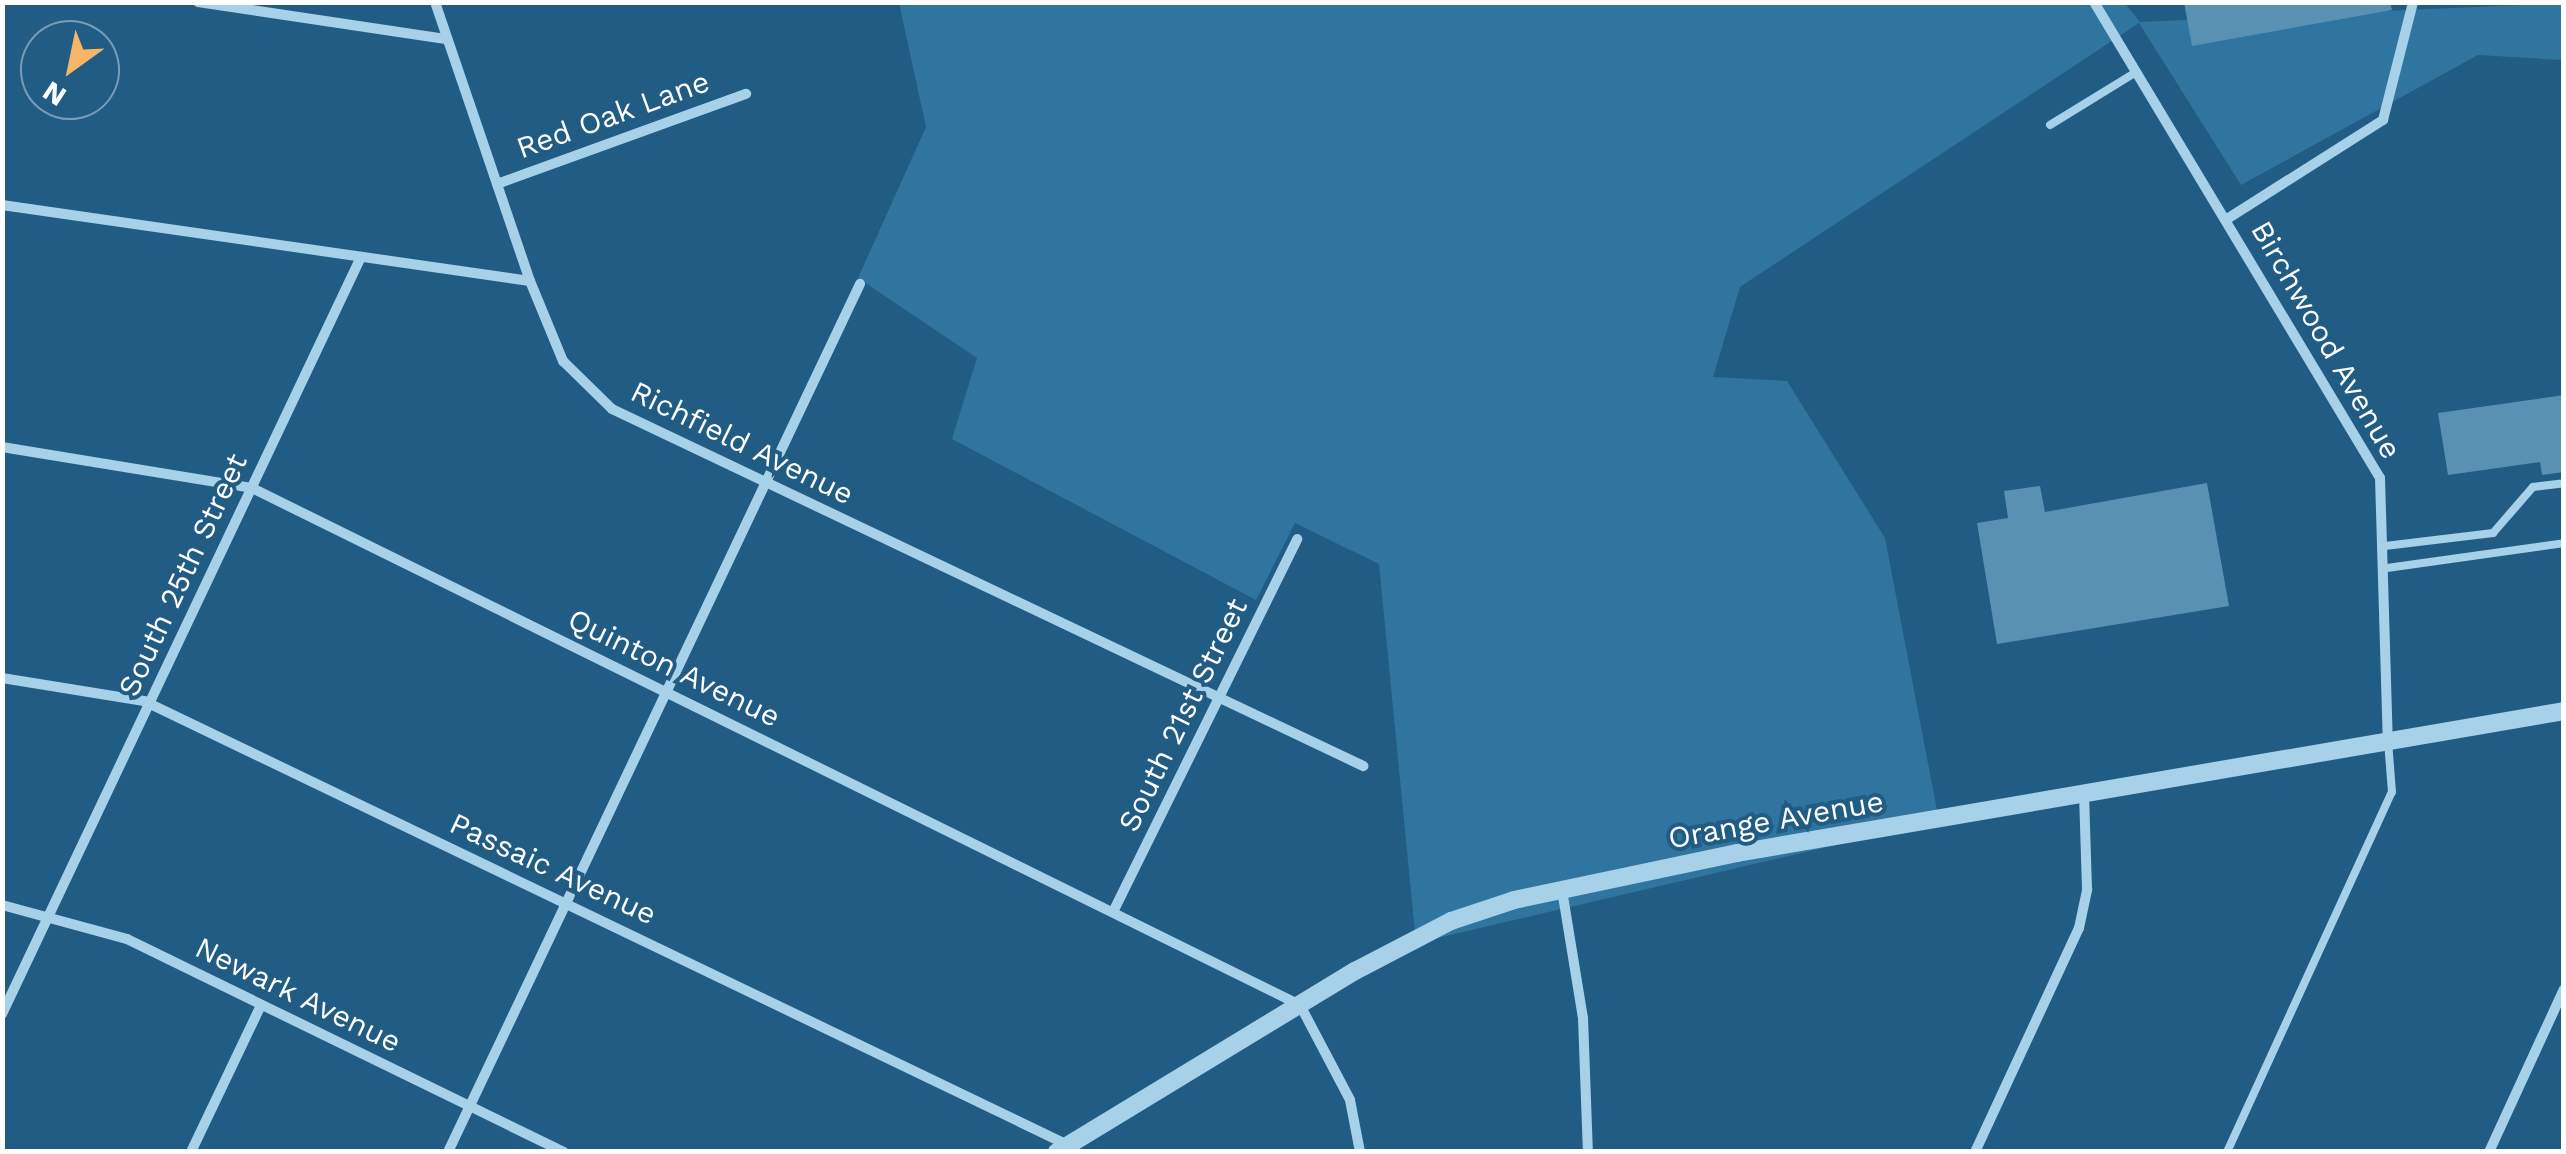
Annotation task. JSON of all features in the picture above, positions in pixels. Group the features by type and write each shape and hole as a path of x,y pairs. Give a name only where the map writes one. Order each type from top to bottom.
{"street":[{"path":"198,2 447,39"},
{"name":"Richfield Avenue","path":"435,2 554,347 598,399 768,485 1363,766"},
{"name":"Birchwood Avenue","path":"2094,2 2364,444 2380,478 2387,568 2388,742"},
{"path":"2227,219 2383,120 2413,2"},
{"name":"Red Oak Lane","path":"496,184 746,94"},
{"path":"2,205 530,281"},
{"name":"South 25th Street","path":"2,1014 361,257"},
{"path":"448,1152 768,485 860,284"},
{"name":"Quinton Avenue","path":"2,447 252,488 1300,1004"},
{"name":"South 21st Street","path":"1113,912 1224,700 1297,539"},
{"name":"Passaic Avenue","path":"2,678 149,705 1068,1149"},
{"name":"Orange Avenue","path":"1068,1149 1300,1004 1451,921 1562,890 2084,794 2564,712"},
{"path":"1975,1152 2079,928 2088,889 2084,794"},
{"path":"1562,890 1582,1018 1588,1152"},
{"name":"Newark Avenue","path":"2,904 50,914 126,939 564,1152"},
{"path":"2489,1152 2564,989"},
{"path":"191,1152 261,1004"},
{"path":"1300,1004 1350,1100 1360,1152"}],"lane":[{"path":"2050,125 2136,72"},
{"path":"2385,546 2493,533 2533,487 2564,483"},
{"path":"2387,568 2564,543"},
{"path":"2227,1152 2392,792 2388,742"}],"shaded area":[{"path":"2124,2 2140,22 2563,3 2563,67 2561,60 2478,55 2241,185 2139,23 1740,287 1713,377 1787,381 1885,538 1939,821 1416,943 1379,564 1295,523 1256,600 952,439 977,358 858,278 926,127 899,3"}],"building":[{"path":"2184,2 2390,2 2392,10 2192,46"},
{"path":"2564,395 2564,472 2542,475 2540,462 2448,475 2438,413"},
{"path":"2207,483 2229,606 1997,644 1977,523 2008,518 2004,491 2040,486 2045,512"}]}
